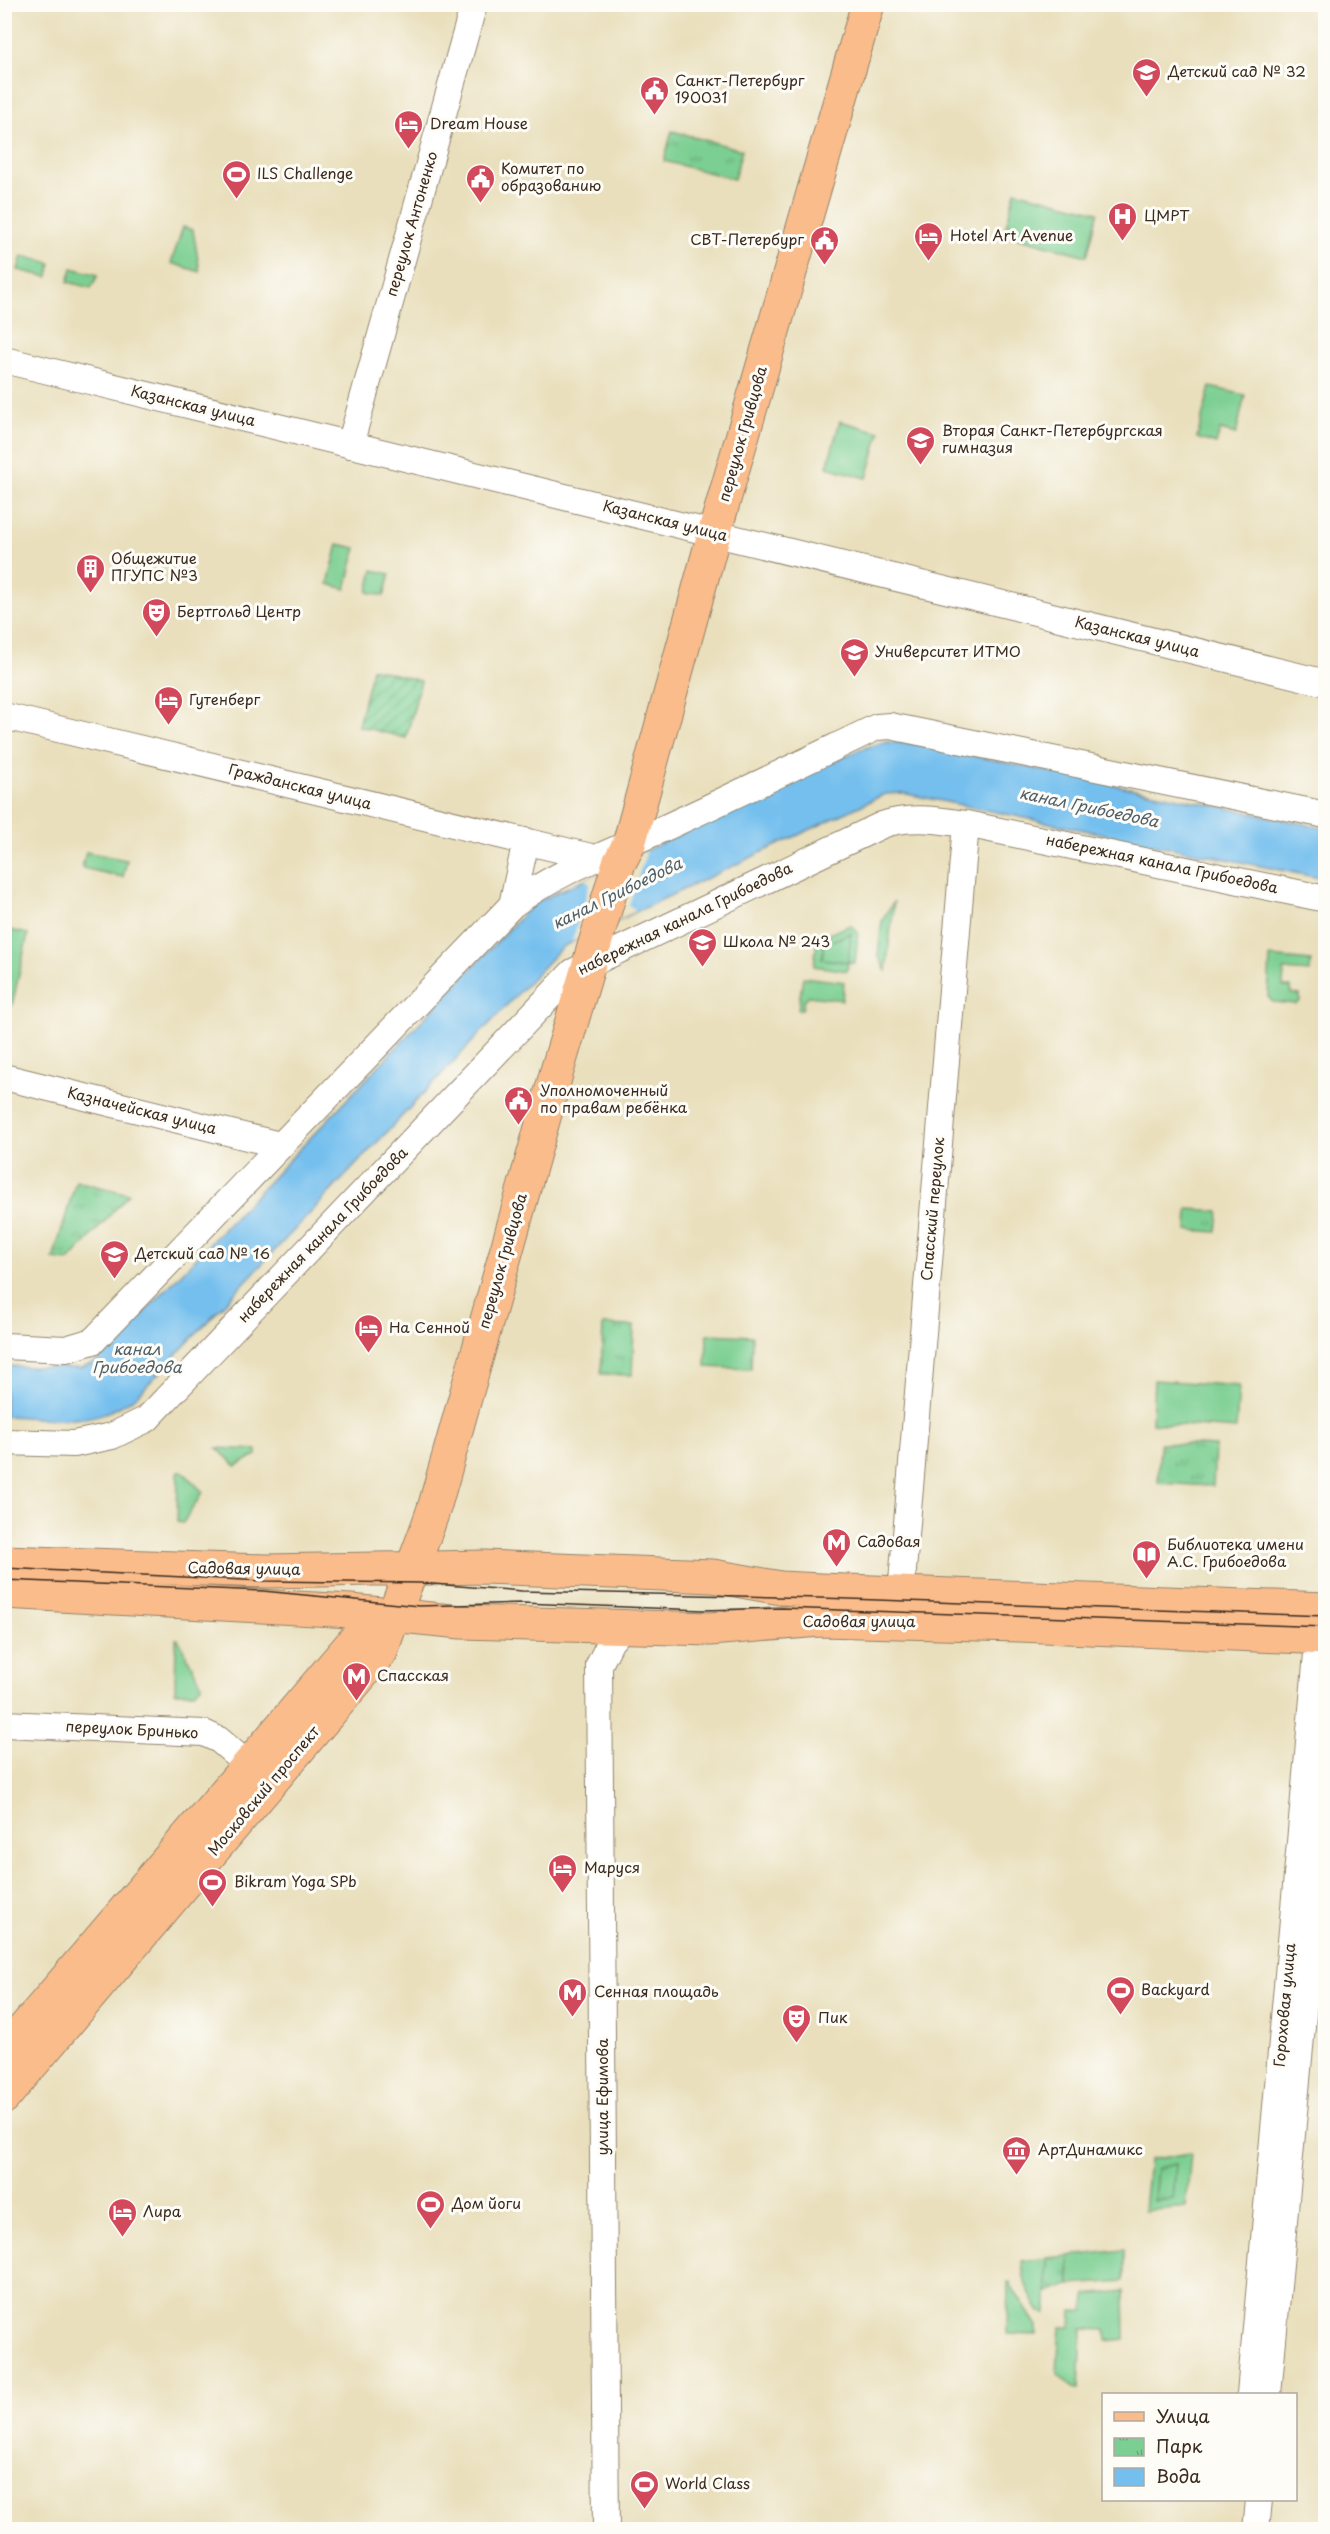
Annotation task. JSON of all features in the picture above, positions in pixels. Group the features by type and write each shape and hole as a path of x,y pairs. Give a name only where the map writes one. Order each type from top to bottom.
{"main road":[{"name":"переулок Гривцова","path":"404,1591 435,1505 588,964 600,929 614,855 714,534 868,4"},
{"path":"435,1505 442,1533 454,1549 471,1558 510,1560 530,1569"},
{"name":"Садовая улица","path":"4,1562 266,1571 404,1591 461,1622 710,1629 820,1620 1020,1625 1324,1625"},
{"name":"Садовая улица","path":"404,1591 484,1567 712,1576 781,1588 901,1594 1324,1625"},
{"path":"4,1592 276,1606 404,1591"},
{"name":"Московский проспект","path":"4,2052 332,1665 404,1591"},
{"name":"Московский проспект","path":"4,2097 381,1652 404,1591"},
{"path":"276,1606 312,1618 330,1633 334,1641 332,1665"}],"street":[{"name":"переулок Антоненко","path":"351,445 474,4"},
{"name":"Казанская улица","path":"4,360 1326,683"},
{"name":"Гражданская улица","path":"4,716 526,841 614,855"},
{"path":"4,1346 66,1349 93,1341 512,905 540,885 614,855 877,727 890,726 1326,815"},
{"name":"набережная канала Грибоедова","path":"4,1442 74,1444 112,1436 147,1419 573,972 897,820 914,818 966,824 1326,899"},
{"name":"Спасский переулок","path":"901,1594 966,824"},
{"path":"512,905 526,841"},
{"name":"Казначейская улица","path":"4,1077 280,1145"},
{"name":"улица Ефимова","path":"565,1625 584,1639 599,1665 606,2529"},
{"name":"Гороховая улица","path":"1250,2393 1316,1665 1324,1625"},
{"name":"улица Ефимова","path":"599,1665 611,1641 624,1627"},
{"name":"переулок Бринько","path":"4,1724 204,1733 219,1740 248,1765"},
{"name":"Гороховая улица","path":"1268,2393 1326,1766"},
{"path":"1238,2529 1241,2501"},
{"path":"1256,2529 1259,2501"}],"green space":[{"path":"672,131 742,150 734,179 664,161"},
{"path":"1015,191 1098,212 1087,256 1004,234"},
{"path":"183,227 193,230 200,272 171,263"},
{"path":"22,256 51,263 48,277 18,270"},
{"path":"72,268 98,275 91,288 68,282"},
{"path":"1210,387 1245,395 1236,434 1220,430 1216,444 1197,438"},
{"path":"840,421 880,432 867,478 827,467"},
{"path":"338,544 356,548 346,589 328,584"},
{"path":"373,570 390,574 384,596 368,592"},
{"path":"372,668 421,681 406,738 358,726"},
{"path":"86,852 127,860 123,877 82,868"},
{"path":"894,901 886,971 878,955 882,920"},
{"path":"850,925 858,932 855,963 848,962 847,971 814,966 817,939"},
{"path":"10,930 28,934 12,1006 4,1005 5,952"},
{"path":"851,933 848,962 822,959 824,944"},
{"path":"1270,957 1311,961 1310,972 1284,970 1283,987 1291,987 1291,994 1300,995 1300,1001 1296,1004 1273,1002 1268,997"},
{"path":"803,977 844,982 842,1000 809,996 804,1000 802,1010 798,1009"},
{"path":"76,1181 129,1194 69,1261 53,1259"},
{"path":"1188,1209 1219,1211 1217,1232 1187,1230"},
{"path":"603,1325 634,1326 632,1375 601,1374"},
{"path":"707,1334 752,1336 751,1369 706,1367"},
{"path":"1154,1380 1239,1386 1236,1429 1152,1423"},
{"path":"1160,1443 1215,1446 1213,1486 1158,1483"},
{"path":"217,1448 257,1450 257,1455 236,1466"},
{"path":"178,1471 182,1471 203,1492 183,1523 177,1522"},
{"path":"176,1639 202,1685 194,1692 175,1692"},
{"path":"1191,2153 1186,2207 1144,2211 1149,2160"},
{"path":"1176,2164 1173,2199 1154,2201 1157,2168"},
{"path":"1124,2250 1124,2281 1070,2285 1069,2256"},
{"path":"1069,2256 1070,2285 1047,2293 1047,2258"},
{"path":"1047,2258 1047,2313 1040,2312 1030,2294 1025,2282 1022,2261"},
{"path":"1008,2282 1011,2282 1037,2326 1037,2335 1007,2334"},
{"path":"1124,2291 1125,2339 1107,2341 1106,2330 1082,2329 1079,2389 1073,2388 1057,2373 1060,2327 1071,2327 1072,2311 1085,2311 1086,2295"}],"water":[{"name":"канал Грибоедова","path":"885,742 910,743 1325,828 1325,879 902,793 885,794 562,947 138,1395 106,1413 90,1417 58,1419 5,1416 5,1366 81,1368 98,1361 528,909 543,899 861,749"}],"pier":[{"path":"647,850 629,905 636,911 572,942 590,883 585,879"}],"tram line":[{"path":"4,1568 265,1581 420,1583 522,1591 821,1598 1326,1616"},
{"path":"4,1580 263,1591 419,1606 522,1603 703,1610 783,1608 1326,1627"}],"place":[{"name":"Детский сад № 32","path":"1147,98"},
{"name":"Санкт-Петербург 190031","path":"654,116"},
{"name":"Dream House","path":"409,150"},
{"name":"ILS Challenge","path":"236,200"},
{"name":"Комитет по образованию","path":"480,204"},
{"name":"ЦМРТ","path":"1123,242"},
{"name":"Hotel Art Avenue","path":"929,262"},
{"name":"СВТ-Петербург","path":"825,266"},
{"name":"Вторая Санкт-Петербургская гимназия","path":"921,466"},
{"name":"Общежитие ПГУПС №3","path":"90,594"},
{"name":"Бертгольд Центр","path":"156,638"},
{"name":"Университет ИТМО","path":"854,678"},
{"name":"Гутенберг","path":"168,726"},
{"name":"Школа № 243","path":"702,968"},
{"name":"Уполномоченный по правам ребёнка","path":"519,1126"},
{"name":"Детский сад № 16","path":"114,1280"},
{"name":"На Cенной","path":"368,1354"},
{"name":"Садовая","path":"836,1568"},
{"name":"Библиотека имени А.С. Грибоедова","path":"1146,1580"},
{"name":"Спасская","path":"356,1702"},
{"name":"Маруся","path":"563,1894"},
{"name":"Bikram Yoga SPb","path":"213,1908"},
{"name":"Backyard","path":"1120,2016"},
{"name":"Сенная площадь","path":"573,2018"},
{"name":"Пик","path":"797,2044"},
{"name":"АртДинамикс","path":"1017,2176"},
{"name":"Дом йоги","path":"431,2230"},
{"name":"Лира","path":"122,2238"},
{"name":"World Class","path":"644,2510"}]}
